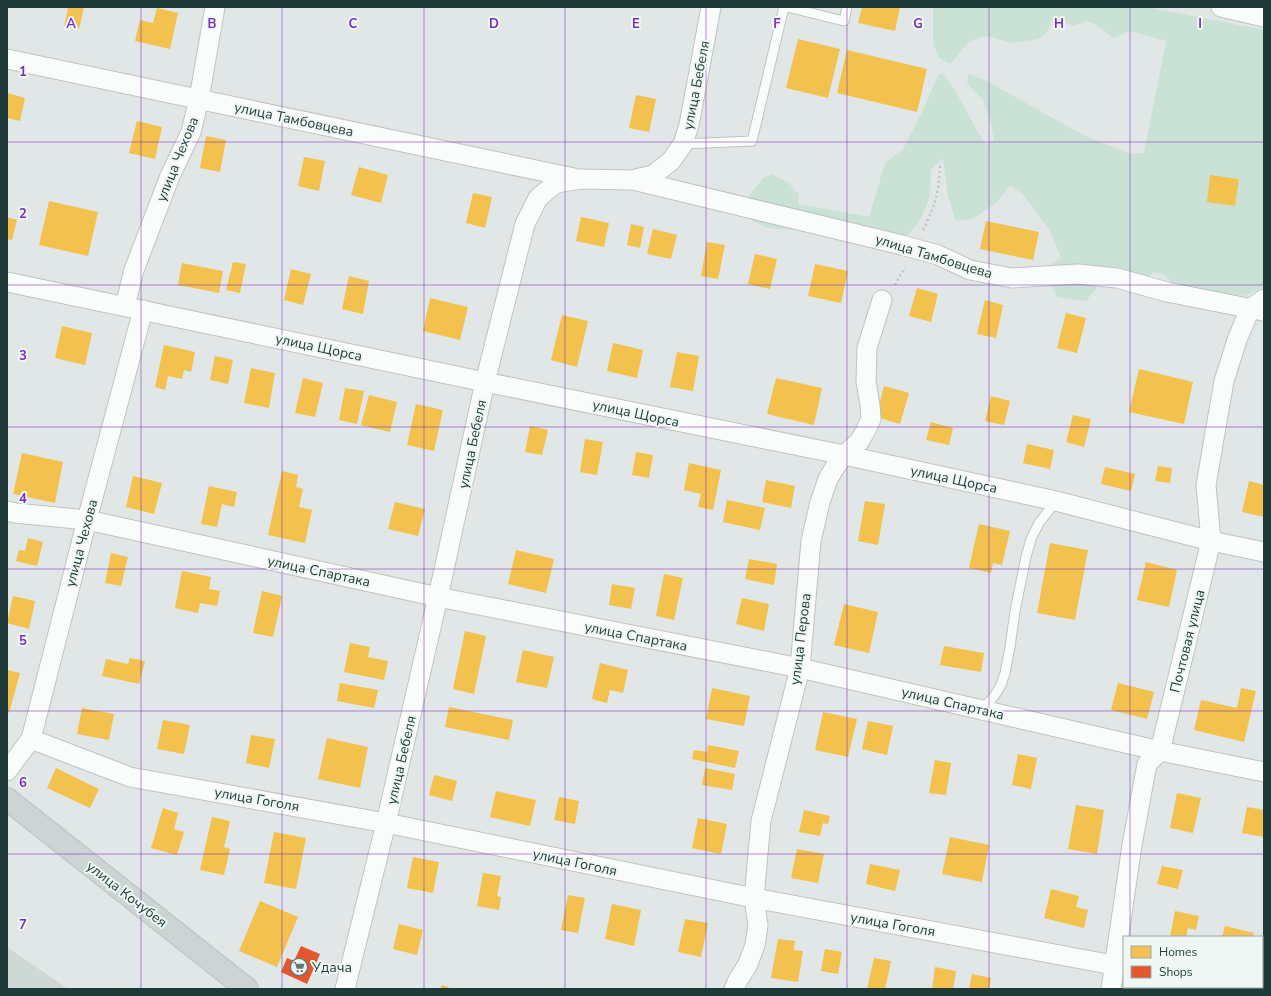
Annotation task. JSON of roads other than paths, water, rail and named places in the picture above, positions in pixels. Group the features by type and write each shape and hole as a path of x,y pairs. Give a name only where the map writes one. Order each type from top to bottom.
{"main road":[{"name":"улица Кочубея","path":"7,799 248,989"}],"street":[{"name":"улица Чехова","path":"125,306 134,270 170,176 191,132 199,99 215,7"},
{"name":"улица Бебеля","path":"346,989 438,597 485,382 525,224 538,198 556,183 581,179 631,180 653,174 672,161 683,144 690,125 711,7"},
{"path":"1222,7 1264,17"},
{"name":"улица Тамбовцева","path":"7,59 581,179"},
{"name":"улица Тамбовцева","path":"631,180 902,245 938,255 970,270 1012,278 1078,274 1117,278 1167,292 1259,307"},
{"name":"улица Щорса","path":"7,282 844,455 1056,501 1211,541 1264,552"},
{"name":"улица Перова","path":"734,989 748,964 755,946 758,925 754,898 761,821 800,668 812,540 820,502 828,479 835,467 844,455 859,442 871,419 866,381 867,348 882,300"},
{"name":"Почтовая улица","path":"1111,989 1120,966 1132,845 1147,764 1160,751 1211,541 1206,485 1224,381 1237,340 1259,307"},
{"name":"улица Чехова","path":"7,770 31,739 143,310"},
{"name":"улица Спартака","path":"7,511 87,520 438,597 800,668 1160,751 1264,772"},
{"name":"улица Гоголя","path":"31,739 130,777 386,823 754,898 1120,966"}],"lane":[{"path":"683,144 752,141 785,7 844,21 847,7"},
{"path":"982,710 995,695 1005,673 1015,611 1031,539 1039,523 1056,501"}],"place":[{"name":"Удача","path":"299,967"}]}
